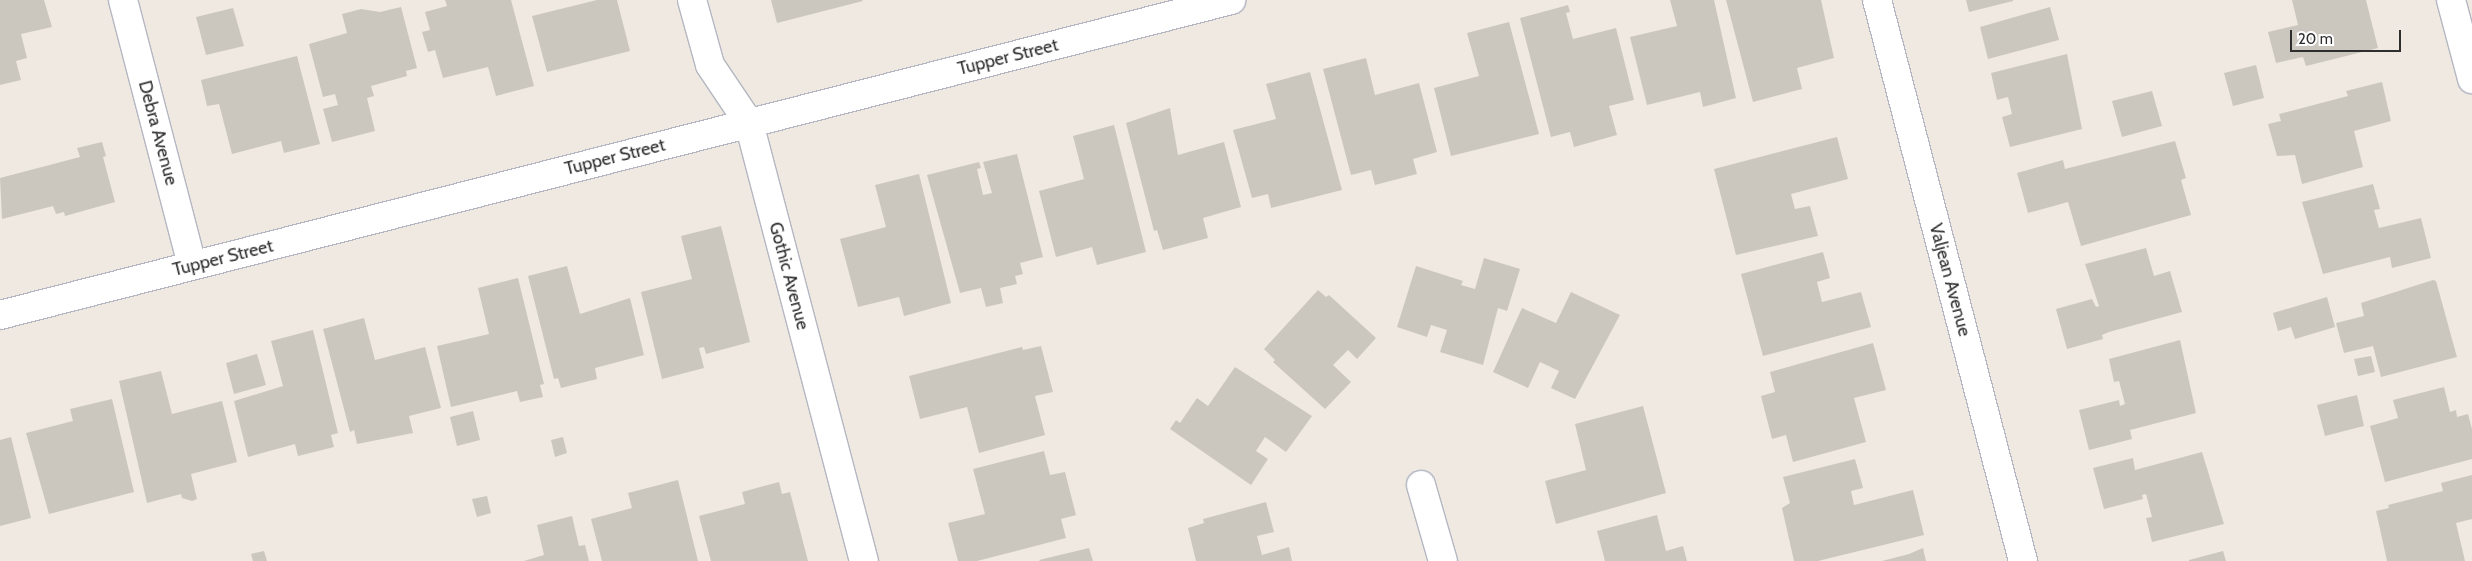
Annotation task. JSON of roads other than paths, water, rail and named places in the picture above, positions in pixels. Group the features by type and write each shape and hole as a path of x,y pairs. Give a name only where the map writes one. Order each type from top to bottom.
{"street":[{"name":"Debra Avenue","path":"123,0 192,266"},
{"name":"Gothic Avenue","path":"692,0 710,65 749,123 864,561"},
{"name":"Tupper Street","path":"0,315 1231,0"},
{"name":"Valjean Avenue","path":"1877,0 2022,561"},
{"path":"2451,0 2472,79"},
{"path":"1421,485 1443,561"}]}
